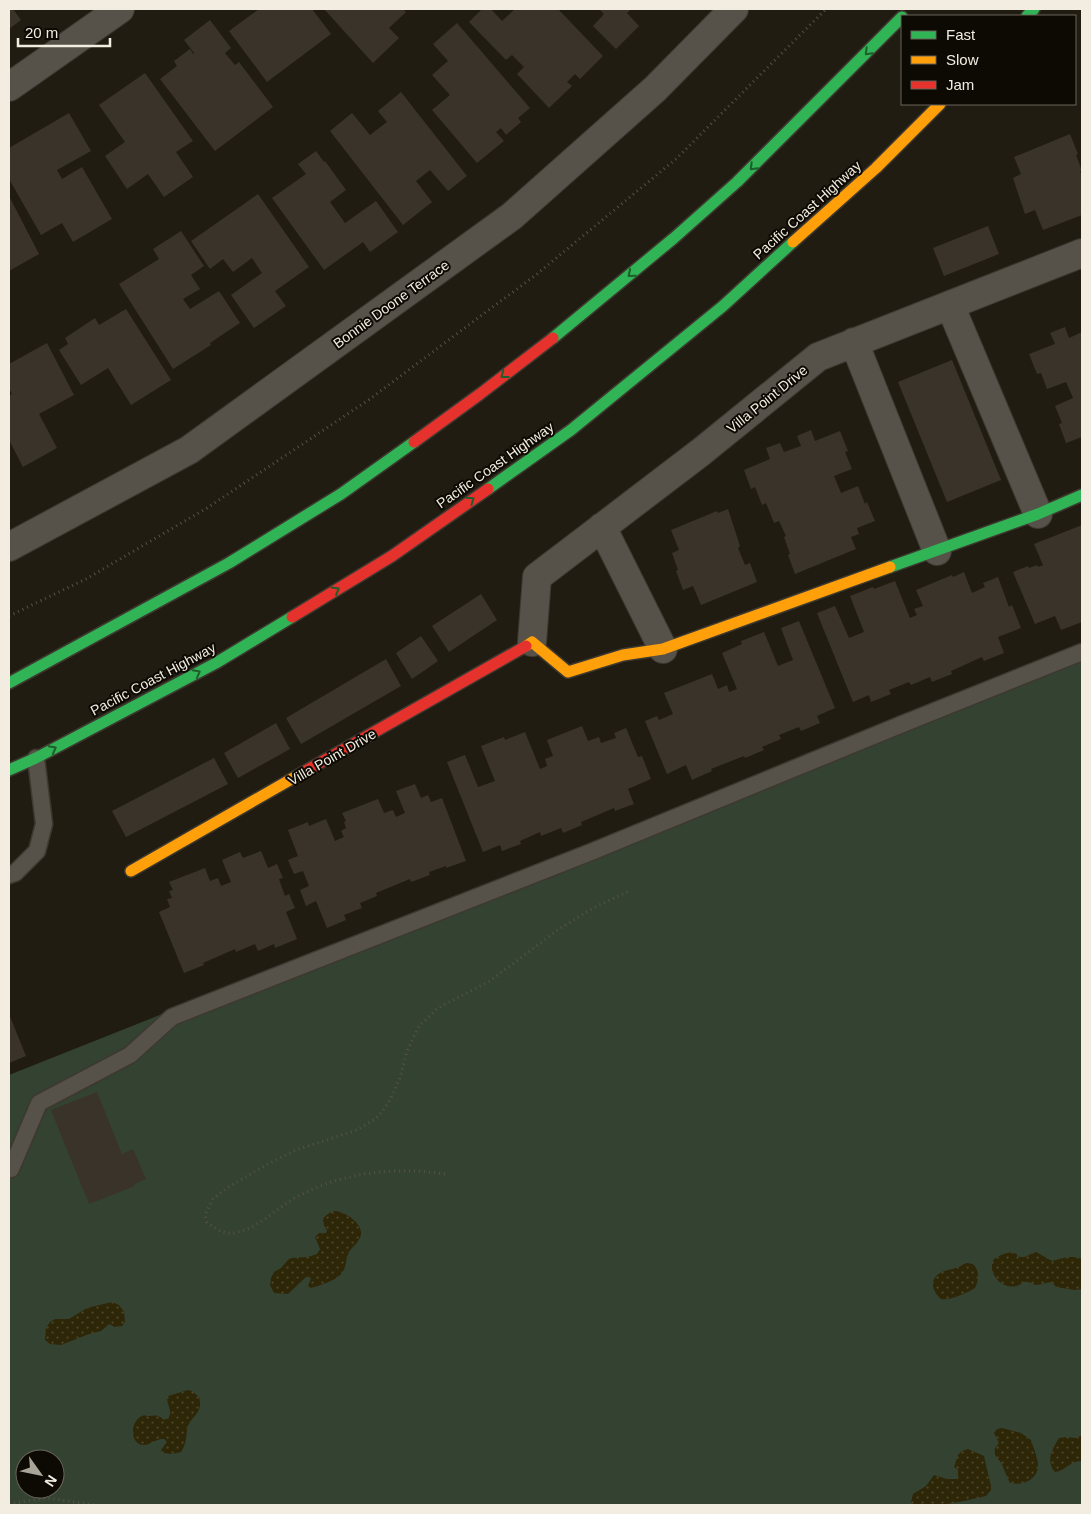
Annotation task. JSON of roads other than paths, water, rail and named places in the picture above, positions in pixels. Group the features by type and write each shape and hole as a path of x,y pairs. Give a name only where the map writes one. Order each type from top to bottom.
{"main road":[{"path":"9,683 228,563 317,509 341,494 480,394 575,321 737,182 901,19"},
{"name":"Pacific Coast Highway","path":"9,770 36,758 216,663 392,556 571,430 723,306 876,168 939,105"},
{"path":"532,642 568,672 623,655 663,649 937,551 1082,496"},
{"name":"Villa Point Drive","path":"131,871 532,642"}],"street":[{"path":"9,87 120,9"},
{"name":"Bonnie Doone Terrace","path":"9,547 189,450 512,216 655,89 734,9"},
{"name":"Villa Point Drive","path":"532,642 537,577 701,452 818,357 1082,254"},
{"path":"950,305 1038,514"},
{"path":"854,342 937,551"},
{"path":"602,527 663,649"}],"lane":[{"path":"9,1169 11,1169 39,1103 130,1055 172,1017 582,856 1082,652"},
{"path":"9,875 15,872 37,851 44,824 36,758"}]}
